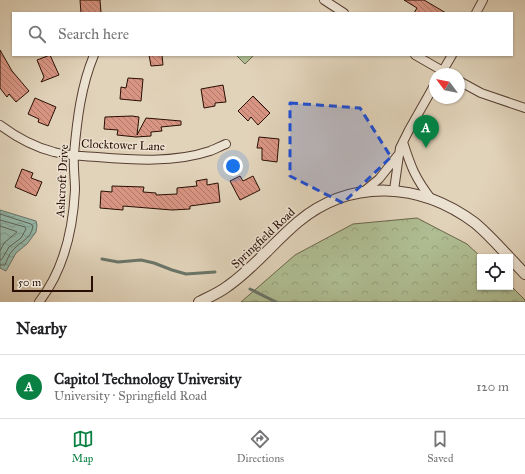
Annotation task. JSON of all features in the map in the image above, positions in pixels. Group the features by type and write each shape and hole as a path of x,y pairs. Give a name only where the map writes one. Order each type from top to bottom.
{"street":[{"path":"324,0 342,12"},
{"path":"477,12 483,0"},
{"name":"Ashcroft Drive","path":"39,302 56,276 64,257 72,220 75,190 74,155 82,93 94,56"},
{"path":"417,56 436,68"},
{"path":"446,68 452,56"},
{"path":"465,84 491,97 525,108"},
{"path":"363,192 379,179 398,154 429,95"},
{"name":"Clocktower Lane","path":"0,125 30,143 55,152 74,155 135,159 166,159 210,151 226,144"},
{"path":"403,142 416,179 432,200"},
{"path":"394,190 398,154"},
{"name":"Springfield Road","path":"199,302 213,295 239,278 283,235 309,213 331,201 363,192 394,190 405,191 432,200 457,211 476,224 507,254"},
{"name":"Springfield Road","path":"513,260 525,274"}],"highlighted area":[{"path":"290,103 360,108 391,157 343,203 290,176"}],"green space":[{"path":"237,56 253,56 245,64"},
{"path":"417,218 467,244 478,254 477,290 513,290 513,288 525,300 525,302 241,302 295,255 353,224"}],"water":[{"path":"0,210 36,221 37,225 36,232 27,244 16,253 6,271 0,268"}],"building":[{"path":"80,0 100,0 101,12 81,12"},
{"path":"404,0 424,0 444,12 415,12 417,8"},
{"path":"0,50 12,71 29,91 16,102 9,94 7,97 0,88"},
{"path":"50,56 59,75 41,82 44,77 37,60"},
{"path":"149,56 162,56 163,65 151,66"},
{"path":"128,78 143,79 141,101 120,99 121,87 126,88"},
{"path":"223,85 226,102 215,103 215,106 204,108 201,89"},
{"path":"253,96 270,113 258,125 251,117 248,121 238,111"},
{"path":"35,98 56,107 48,126 38,122 39,119 28,114"},
{"path":"105,117 139,117 137,135 146,118 181,121 181,125 161,127 162,131 151,132 151,136 136,137 117,135 118,130 104,129"},
{"path":"259,137 279,139 277,162 262,160 262,148 257,148"},
{"path":"22,169 33,173 31,178 42,182 36,196 15,187"},
{"path":"240,176 243,181 253,176 260,190 240,200 230,181"},
{"path":"207,179 207,185 218,183 220,202 190,206 190,209 172,210 123,206 123,210 100,208 101,191 112,192 112,186 144,187 143,192 156,193 156,195 177,194 177,188 197,186 196,181"}],"waterway":[{"path":"102,259 118,262 141,260 186,274 215,272"},
{"path":"250,289 276,302"}],"place":[{"name":"Capitol Technology University","path":"426,148"}]}
